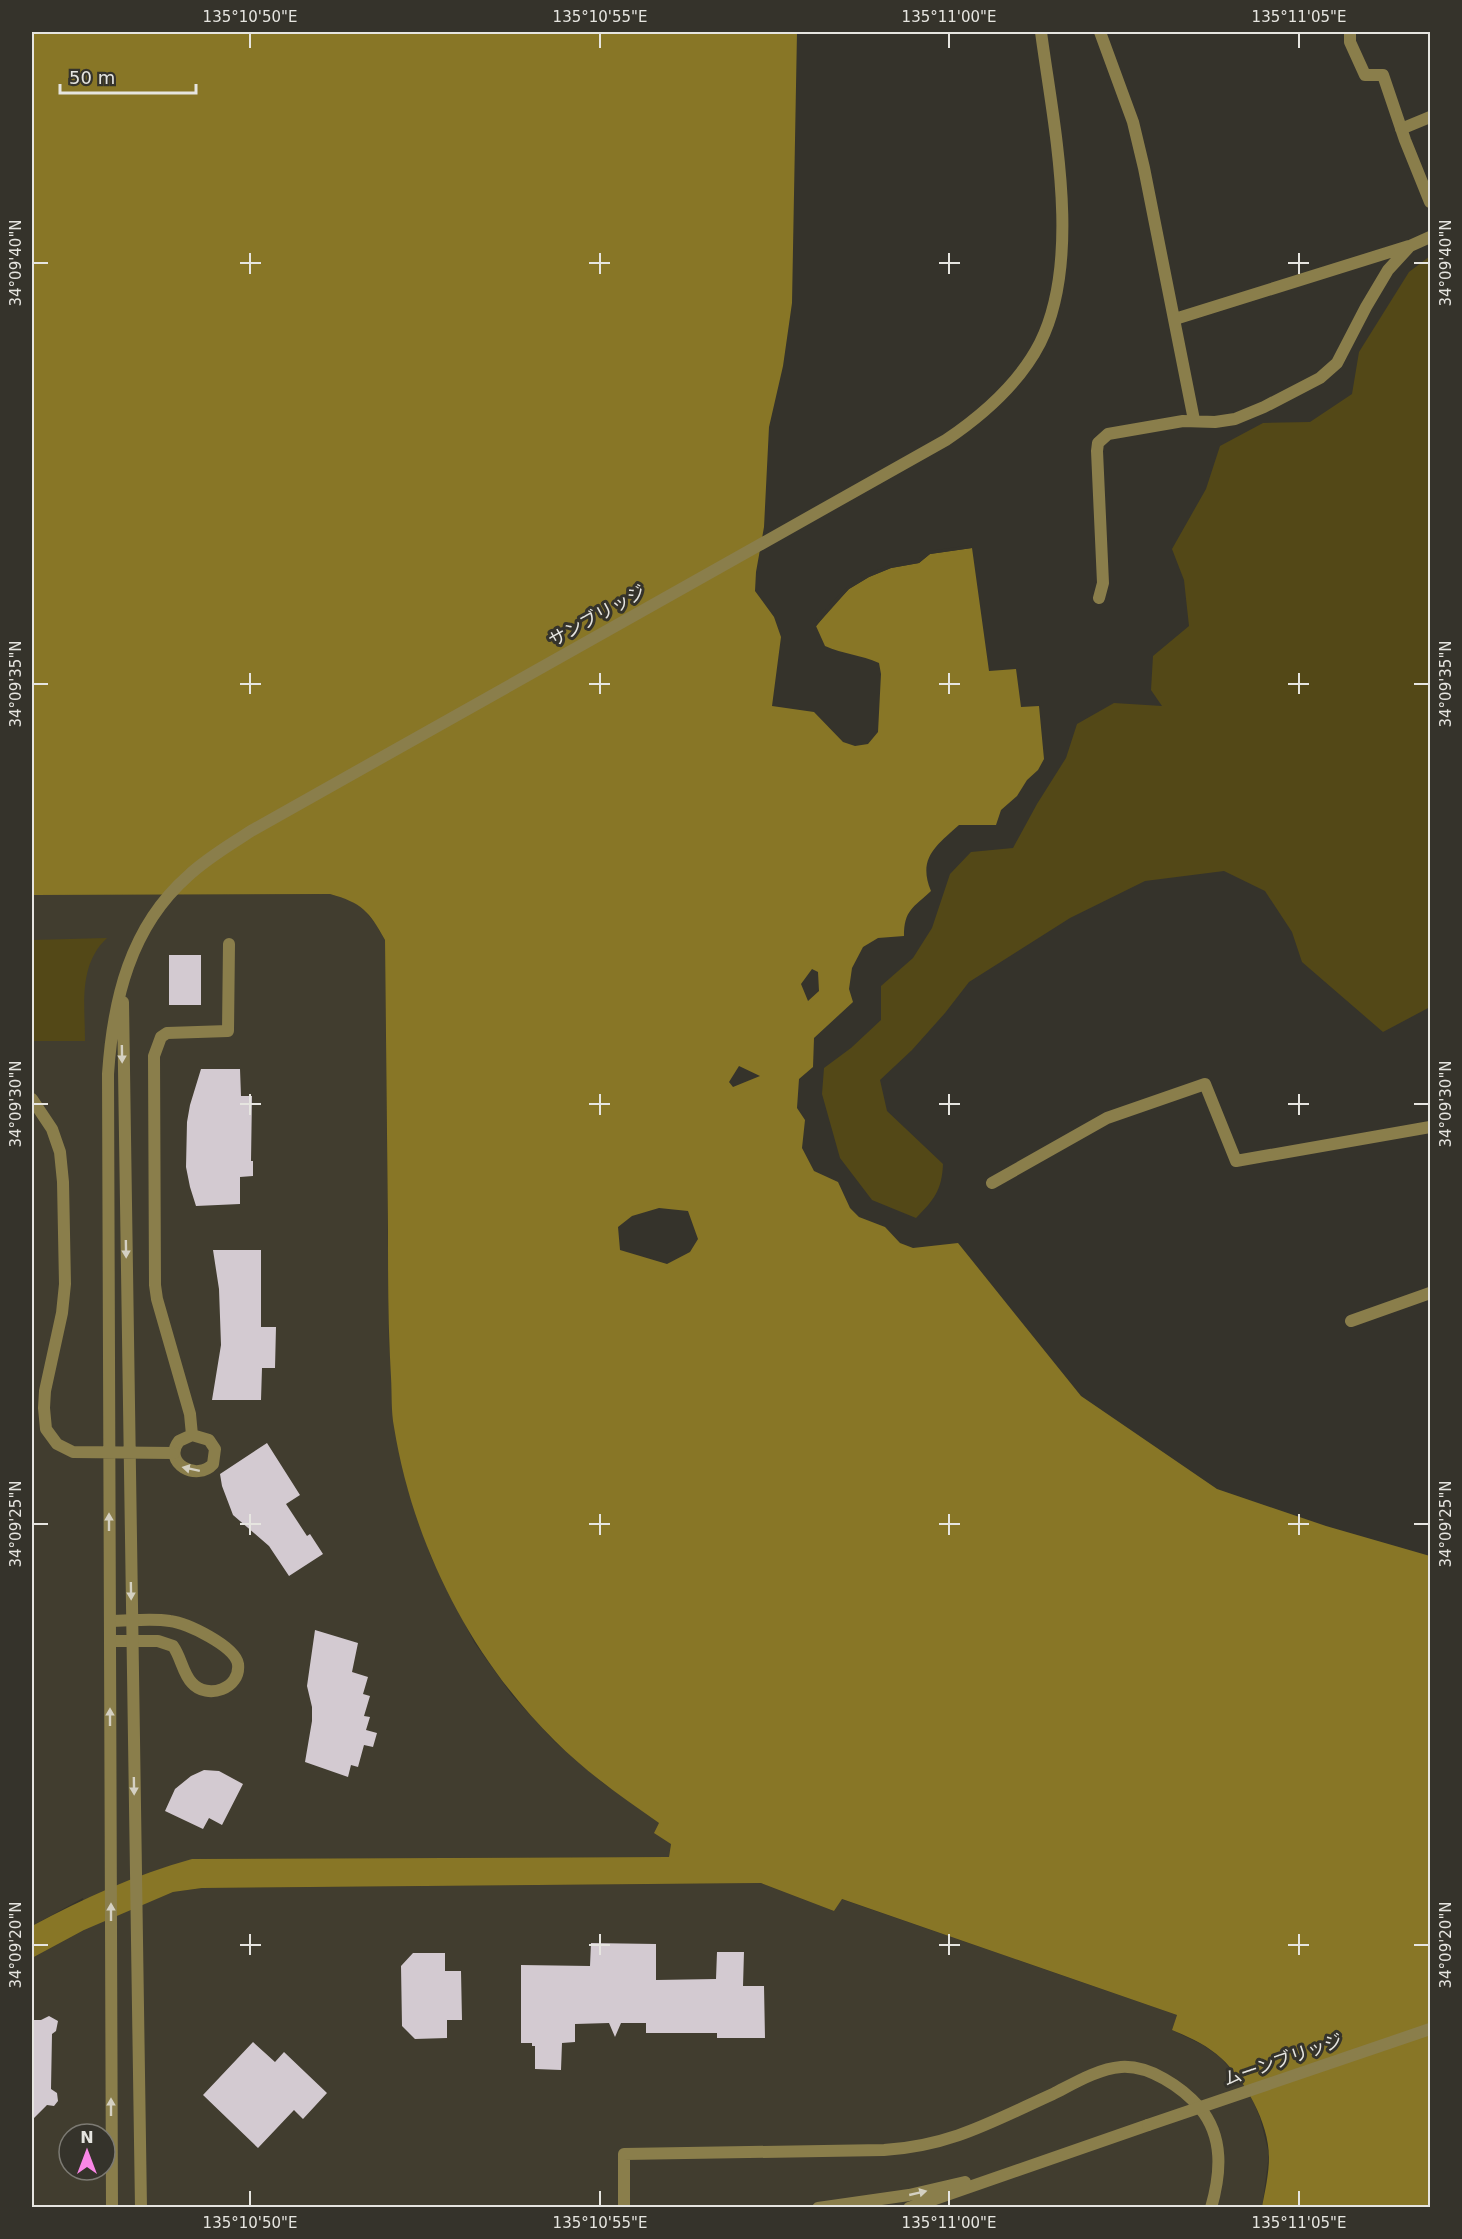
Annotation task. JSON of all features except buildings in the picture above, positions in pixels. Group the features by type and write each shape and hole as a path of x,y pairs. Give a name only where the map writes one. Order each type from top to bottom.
{"street":[{"name":"サンブリッジ","path":"131,954 163,902 187,876 251,831 915,458 970,424 988,410 1025,368 1040,343 1057,292 1061,255 1061,200 1041,32"},
{"path":"1100,32 1133,122 1194,420"},
{"path":"1350,32 1350,42 1365,75 1383,75 1401,129 1431,202"},
{"path":"1401,129 1431,117"},
{"path":"1175,319 1410,246 1431,237"},
{"path":"1099,597 1103,583 1098,443 1108,434 1194,420 1215,422 1236,419 1320,378 1337,363 1388,270 1410,246"},
{"path":"192,1435 190,1414 155,1285 154,1056 161,1037 167,1033 228,1031 229,944"},
{"path":"112,2208 108,1074 112,1027 131,954"},
{"path":"131,954 122,1013 141,2208"},
{"path":"992,1183 1107,1118 1205,1084 1236,1161 1431,1126"},
{"path":"32,1099 52,1129 60,1152 63,1182 65,1284 62,1313 45,1391 46,1429 57,1444 73,1452 174,1453"},
{"path":"1352,1321 1431,1293"},
{"path":"192,1435 204,1437 215,1449 215,1459 210,1467 200,1472 187,1470 178,1464 174,1453 179,1441 192,1435"},
{"path":"110,1622 168,1621 181,1623 231,1650 238,1663 236,1678 222,1690 205,1691 191,1683 173,1646 158,1641 110,1641"},
{"name":"ムーンブリッジ","path":"1031,2164 1431,2029"},
{"path":"624,2208 624,2154 884,2150 926,2145 964,2135 1090,2077 1119,2067 1142,2069 1175,2086 1190,2096 1206,2115 1219,2150 1218,2177 1211,2208"},
{"path":"818,2208 909,2195 1031,2164"},
{"path":"909,2208 1031,2164"}],"shaded area":[{"path":"32,32 797,32 792,303 783,366 769,427 764,527 755,591 774,617 781,637 772,706 814,712 843,742 855,746 868,744 878,732 881,674 879,663 825,646 816,626 849,589 869,577 891,568 919,563 930,554 972,548 989,671 1016,669 1021,707 1039,706 1044,759 1017,796 1001,810 996,825 959,825 937,846 928,861 926,870 931,891 908,915 904,936 878,938 863,947 852,968 849,989 853,1002 814,1038 813,1067 799,1079 797,1108 805,1120 802,1148 814,1171 838,1182 850,1208 859,1217 885,1227 900,1243 913,1248 958,1243 1081,1396 1217,1489 1326,1526 1430,1556 1430,2207 1262,2207 1268,2176 1268,2144 1254,2103 1239,2078 1216,2053 1172,2030 1177,2015 842,1899 834,1911 761,1883 202,1888 173,1892 84,1930 32,1958 32,1926 110,1888 192,1859 669,1857 671,1844 654,1833 659,1823 592,1774 555,1741 524,1708 472,1636 431,1556 415,1514 403,1471 392,1415 388,1304 385,940 374,922 364,909 330,894 32,895","holes":["812,969 818,972 819,991 808,1001 801,984","739,1066 760,1076 733,1087 729,1082","659,1208 688,1211 698,1239 690,1252 667,1264 620,1250 618,1227 632,1216"]},
{"path":"1430,256 1430,1007 1383,1032 1302,962 1292,932 1265,891 1224,871 1145,881 1070,918 969,982 912,1050 880,1080 887,1111 943,1164 941,1181 936,1194 916,1218 872,1200 840,1158 822,1094 824,1068 851,1048 881,1020 881,986 913,958 932,928 950,874 971,852 1013,848 1066,758 1077,724 1114,703 1162,706 1151,690 1153,656 1189,626 1184,580 1172,549 1206,489 1220,446 1263,423 1310,422 1352,394 1359,352 1409,272"},
{"path":"330,894 348,899 362,907 385,940 389,1348 407,1486 431,1557 474,1642 512,1695 555,1742 603,1783 659,1823 671,1843 669,1857 192,1859 151,1901 173,1892 202,1888 761,1883 834,1911 841,1899 1177,2015 1172,2030 1203,2045 1220,2057 1242,2082 1254,2103 1269,2154 1262,2208 32,2207 32,1958 84,1930 83,1898 32,1926 32,895"},
{"path":"107,938 91,960 87,973 84,1000 85,1041 32,1041 32,940"}],"pier":[{"path":"971,545 972,548 930,554 919,563 891,568 869,577 849,589 814,629 814,624 829,605 847,587 868,574 890,565 917,560 929,551"}]}
